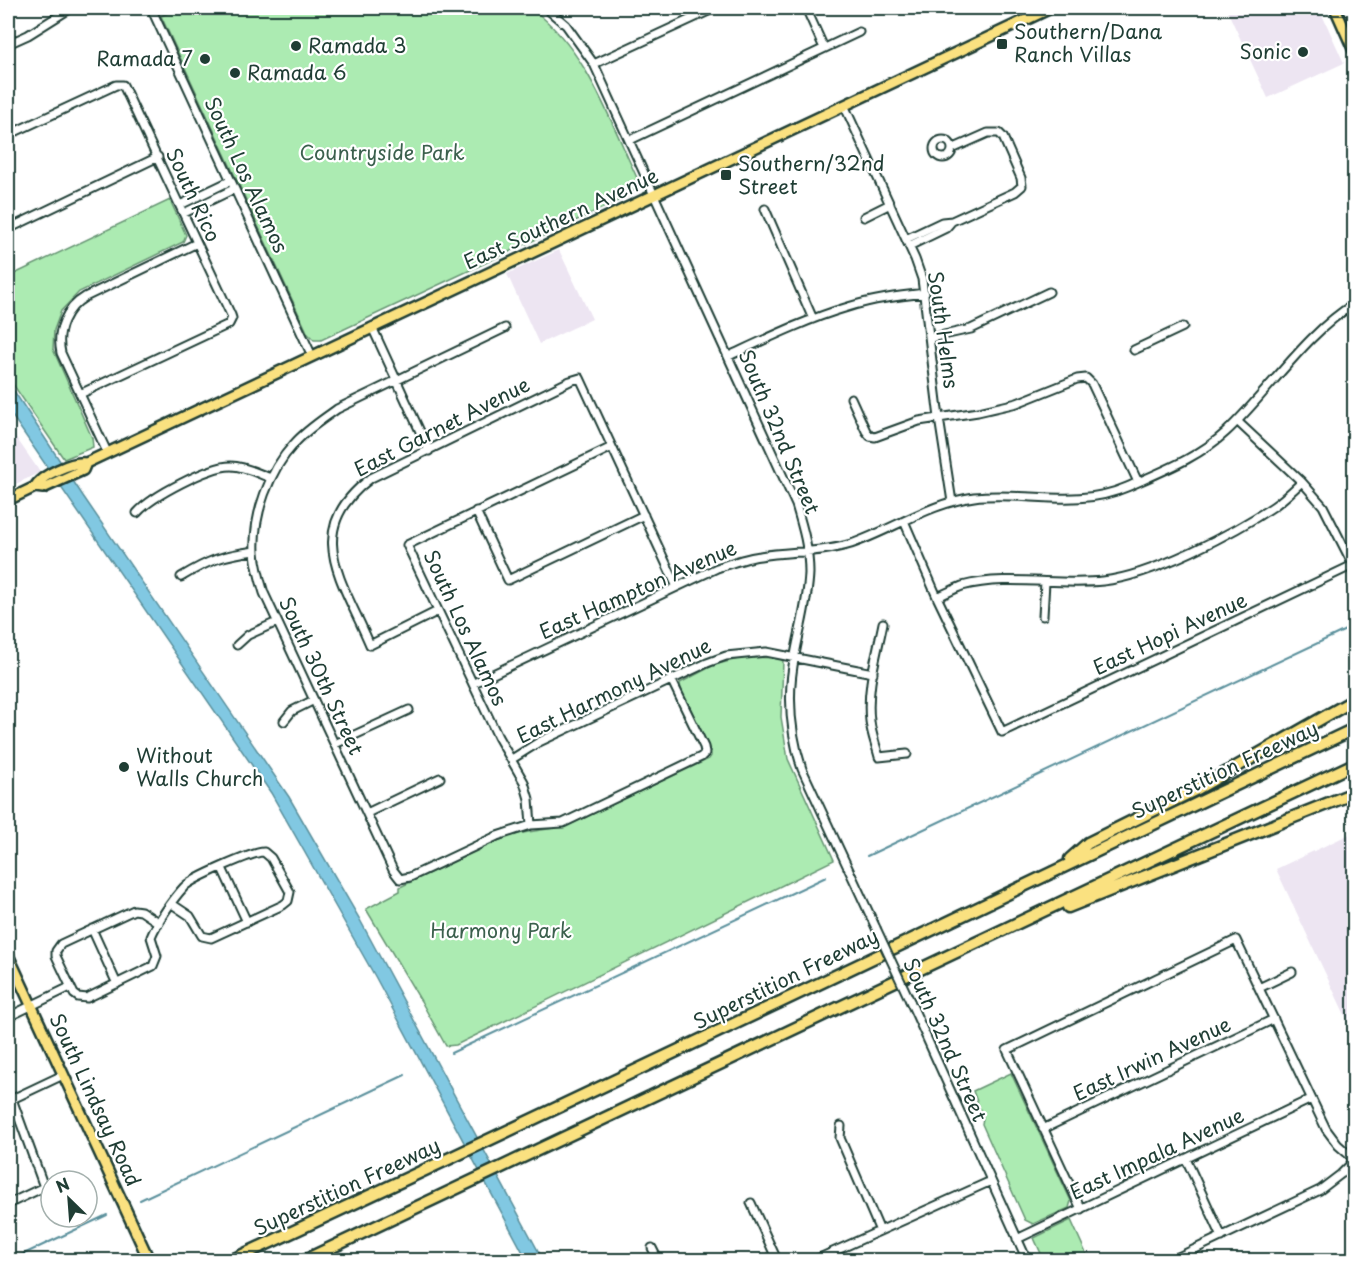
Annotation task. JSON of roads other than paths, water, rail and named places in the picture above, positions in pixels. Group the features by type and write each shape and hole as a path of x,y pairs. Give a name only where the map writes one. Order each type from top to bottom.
{"highway":[{"path":"1059,868 1088,843 1199,788 1354,700"},
{"name":"Superstition Freeway","path":"232,1260 516,1129 1354,729"},
{"path":"305,1260 1354,764"},
{"path":"974,944 1354,793"}],"main road":[{"name":"East Southern Avenue","path":"8,500 35,487 39,480 53,478 67,472 78,462 86,463 1052,8"},
{"path":"1335,8 1354,51"},
{"name":"South Lindsay Road","path":"8,955 149,1260"}],"street":[{"path":"8,44 28,35 71,8"},
{"name":"South Los Alamos","path":"151,8 312,356"},
{"path":"594,64 715,8"},
{"path":"806,8 824,48"},
{"name":"South 32nd Street","path":"550,9 566,25 594,64 790,488 808,551 808,591 794,657 791,707 796,749 802,769 1027,1260"},
{"path":"630,140 859,32"},
{"name":"South Rico","path":"8,135 116,85 123,85 232,318 229,324 80,394"},
{"name":"South Helms","path":"844,105 920,272 925,293 939,418 952,502"},
{"path":"908,243 946,228 952,221 1015,192 1022,186 1021,178 1003,137 997,132 988,133 952,149"},
{"path":"8,229 158,157"},
{"path":"180,205 230,181"},
{"path":"184,213 234,189"},
{"path":"864,217 890,204"},
{"path":"765,209 813,319"},
{"path":"107,452 61,353 60,336 64,321 72,307 86,297 198,243"},
{"path":"930,338 970,329 1049,292"},
{"path":"729,356 813,319 857,304 925,293"},
{"name":"East Hampton Avenue","path":"474,683 677,587 738,561 759,556 833,548 852,543 952,502 971,498 1004,495 1089,499 1124,489 1210,445 1237,421 1332,319 1354,304"},
{"path":"372,327 429,451"},
{"path":"1134,350 1184,327"},
{"name":"South 30th Street","path":"505,328 338,409 318,422 293,445 271,478 258,522 255,551 264,593 393,870 400,879 410,877 497,836 531,825"},
{"name":"East Garnet Avenue","path":"438,611 370,645 333,560 331,542 342,507 355,490 371,478 580,378 612,447"},
{"path":"852,398 866,431 872,437 912,423 1011,405 1077,379 1086,378 1092,384 1138,482"},
{"path":"1237,421 1302,482 1323,506 1353,565"},
{"path":"644,515 508,580 476,511 612,447 644,515 677,587"},
{"path":"137,513 153,498 232,462 271,478"},
{"path":"904,521 937,597 960,587 988,581 1104,581 1147,570 1196,549 1276,505 1302,482"},
{"name":"South Los Alamos","path":"476,511 407,544 498,737 524,782 529,799 531,825"},
{"path":"182,577 201,565 226,555 255,551"},
{"name":"East Hopi Avenue","path":"937,597 1002,732 1353,565"},
{"path":"1043,616 1045,582"},
{"path":"237,645 248,635 277,622"},
{"path":"883,623 873,673 869,706 870,722 879,757 907,754"},
{"name":"East Harmony Avenue","path":"512,759 539,742 671,679 726,656 766,652 873,673"},
{"path":"531,825 563,823 701,757 705,753 671,679"},
{"path":"284,721 292,711 314,700"},
{"path":"334,744 409,710"},
{"path":"367,813 440,778"},
{"path":"159,923 141,911 134,910 64,942 56,951 57,959 76,996 84,998 155,964 157,956 151,937 159,923 172,904 187,884 254,853 264,852 271,858 290,892 288,901 283,905 214,938 207,939 200,934 190,916 172,904"},
{"path":"222,868 247,922"},
{"path":"92,929 117,984"},
{"path":"1081,1209 1007,1050 1236,940 1326,1129 1338,1145 1354,1160 1341,1174 1320,1190 1172,1260"},
{"path":"1259,988 1292,972"},
{"path":"8,1017 70,987"},
{"name":"East Irwin Avenue","path":"1043,1129 1274,1019"},
{"path":"8,1204 44,1187 10,1100 63,1075"},
{"name":"East Impala Avenue","path":"1017,1239 1311,1099"},
{"path":"841,1126 840,1138 880,1231"},
{"path":"1186,1159 1222,1237"},
{"path":"815,1260 991,1181"},
{"path":"751,1203 777,1260"},
{"path":"652,1248 658,1260"}],"water":[{"path":"8,382 83,496 289,797 359,918 543,1260 527,1260 376,978 271,793 8,410"}],"waterway":[{"path":"867,856 1354,626"},
{"path":"451,1053 826,877"},
{"path":"140,1200 405,1075"},
{"path":"11,1260 107,1215"}],"place":[{"name":"Southern/Dana Ranch Villas","path":"1002,44"},
{"name":"Ramada 3","path":"296,46"},
{"name":"Sonic","path":"1303,52"},
{"name":"Ramada 7","path":"205,59"},
{"name":"Ramada 6","path":"235,73"},
{"name":"Southern/32nd Street","path":"726,175"},
{"name":"Without Walls Church","path":"124,767"}],"park label":[{"name":"Countryside Park","path":"382,153"},
{"name":"Harmony Park","path":"501,931"}]}
